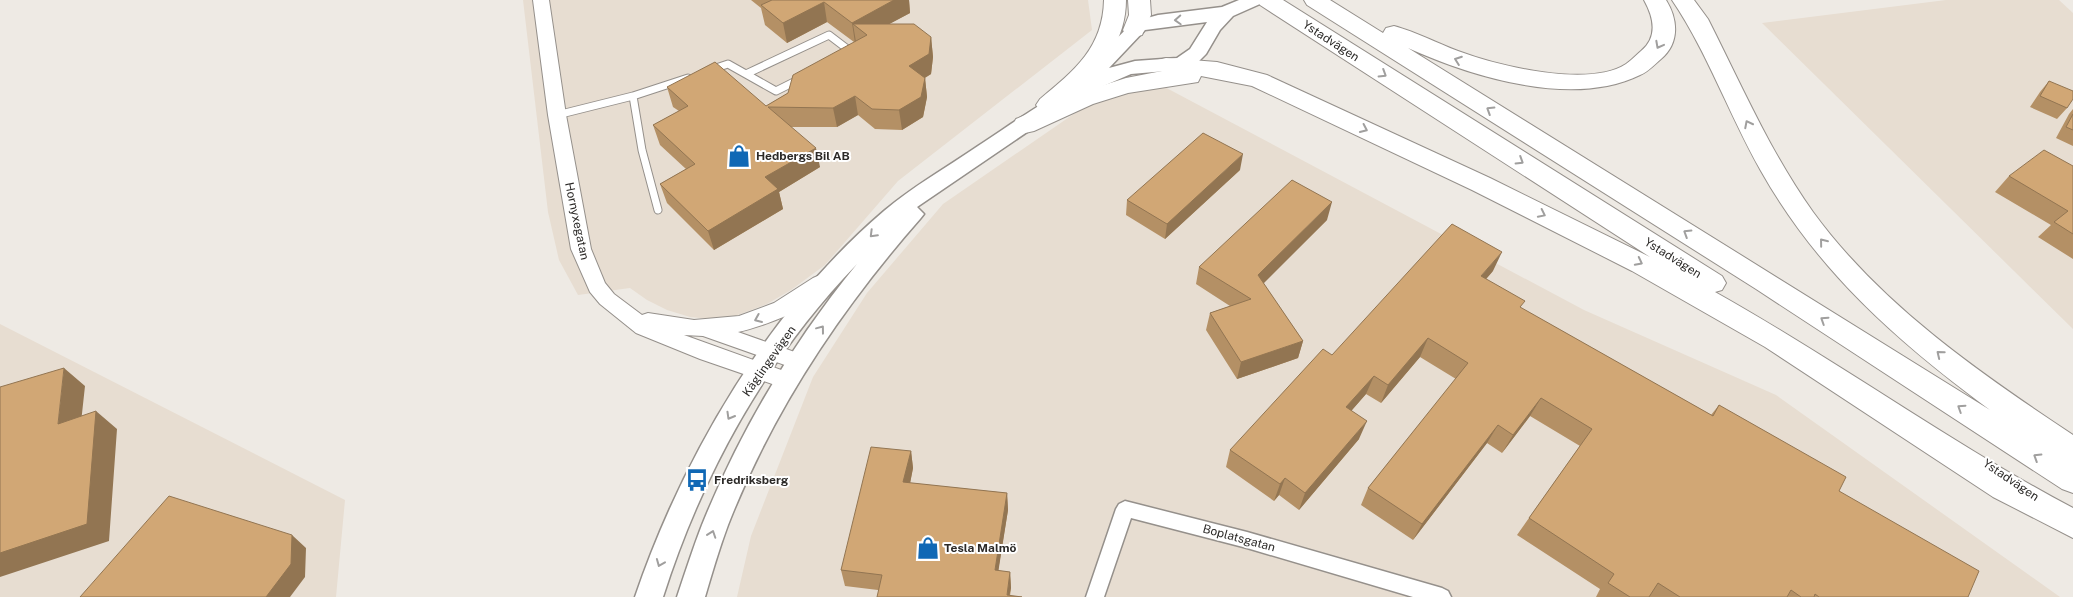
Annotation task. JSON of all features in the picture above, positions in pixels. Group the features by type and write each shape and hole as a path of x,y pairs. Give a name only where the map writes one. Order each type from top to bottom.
{"highway":[{"path":"1025,125 1062,94 1097,58 1106,45 1114,24 1115,0"},
{"path":"1134,31 1140,15 1139,0"},
{"name":"Ystadvägen","path":"1268,0 1812,346 2073,523"},
{"name":"Ystadvägen","path":"1315,0 1766,282 2073,479"},
{"path":"1333,0 1421,46 1463,62 1531,78 1595,80 1614,76 1645,62 1661,44 1664,20 1655,0"},
{"path":"1683,0 1697,19 1771,167 1805,220 1831,252 1866,291 1966,375 2073,451"},
{"path":"1165,65 1217,70 1259,80 1534,210 1670,279 1775,339 2004,487 2073,523"},
{"path":"1025,125 1101,91 1137,81 1170,77 1217,78 1246,83 1319,109"}],"main road":[{"name":"Käglingevägen","path":"1072,95 1134,31 1150,22 1198,18 1228,11 1254,0"},
{"name":"Käglingevägen","path":"649,597 657,570 677,521 709,454 734,410 767,362 842,264 881,226 922,193 1072,95 1123,70 1182,63 1194,56 1210,30 1228,11"},
{"path":"1134,31 1129,40 1136,54 1147,61 1165,65"},
{"name":"Käglingevägen","path":"691,597 716,524 744,464 806,349 897,231 953,172"}],"street":[{"name":"Hornyxegatan","path":"541,0 557,115 581,249 597,286 623,313 644,327 670,339 767,362 793,371"},
{"path":"623,313 672,326 728,326 751,323 807,294 842,264"},
{"name":"Hornyxegatan","path":"699,327 767,362"},
{"name":"Boplatsgatan","path":"1096,597 1125,509 1247,540 1442,597"}],"lane":[{"path":"746,74 829,35 850,51 842,56"},
{"path":"702,73 728,64 776,91 809,74"},
{"path":"557,115 633,96 693,76"},
{"path":"633,96 642,150 658,210"}],"shaded area":[{"path":"523,0 1088,0 1092,30 898,181 825,265 791,290 767,304 735,316 711,319 690,317 667,310 647,300 630,288 578,295 559,260 548,212"},
{"path":"1946,0 2059,0 2073,13 2073,329 1762,23"},
{"path":"1159,84 1584,310 1776,395 2060,597 737,597 751,536 813,377 867,293 943,204 1078,111 1117,92"},
{"path":"0,324 345,500 336,597 0,597"}],"building":[{"path":"772,0 894,0 852,23 824,2 783,23 761,5"},
{"path":"853,24 914,24 931,37 929,54 909,66 925,78 921,97 899,110 872,109 855,96 833,108 768,107 816,148 765,177 778,189 708,231 660,184 695,164 653,125 688,106 667,87 715,62 766,106 788,93 793,75 867,35"},
{"path":"2049,81 2073,91 2073,99 2067,108 2040,96"},
{"path":"2073,114 2073,130 2066,127"},
{"path":"1203,133 1243,154 1167,224 1127,200"},
{"path":"2044,150 2073,166 2073,234 2054,222 2068,211 2009,176"},
{"path":"1292,180 1332,202 1258,275 1303,341 1241,362 1210,313 1251,299 1199,267"},
{"path":"1452,224 1502,252 1481,276 1525,301 1520,307 1713,416 1719,405 1846,477 1839,491 1979,571 1968,597 1819,597 1815,594 1814,597 1801,597 1791,590 1787,597 1680,597 1658,583 1649,597 1630,597 1608,583 1614,574 1529,518 1592,429 1541,398 1513,435 1498,425 1422,524 1368,488 1468,363 1428,338 1388,385 1374,376 1346,407 1367,421 1305,493 1285,478 1280,484 1230,450 1323,349 1332,355"},
{"path":"64,368 58,424 96,411 87,524 0,553 0,387"},
{"name":"Tesla Malmö","path":"871,447 911,451 903,482 1007,493 995,570 1010,572 1007,595 1022,597 877,597 882,575 841,570"},
{"path":"169,496 292,535 291,564 266,597 80,597"}],"place":[{"name":"Hedbergs Bil AB","path":"739,156"},
{"name":"Fredriksberg","path":"697,480"},
{"name":"Tesla Malmö","path":"928,548"}]}
